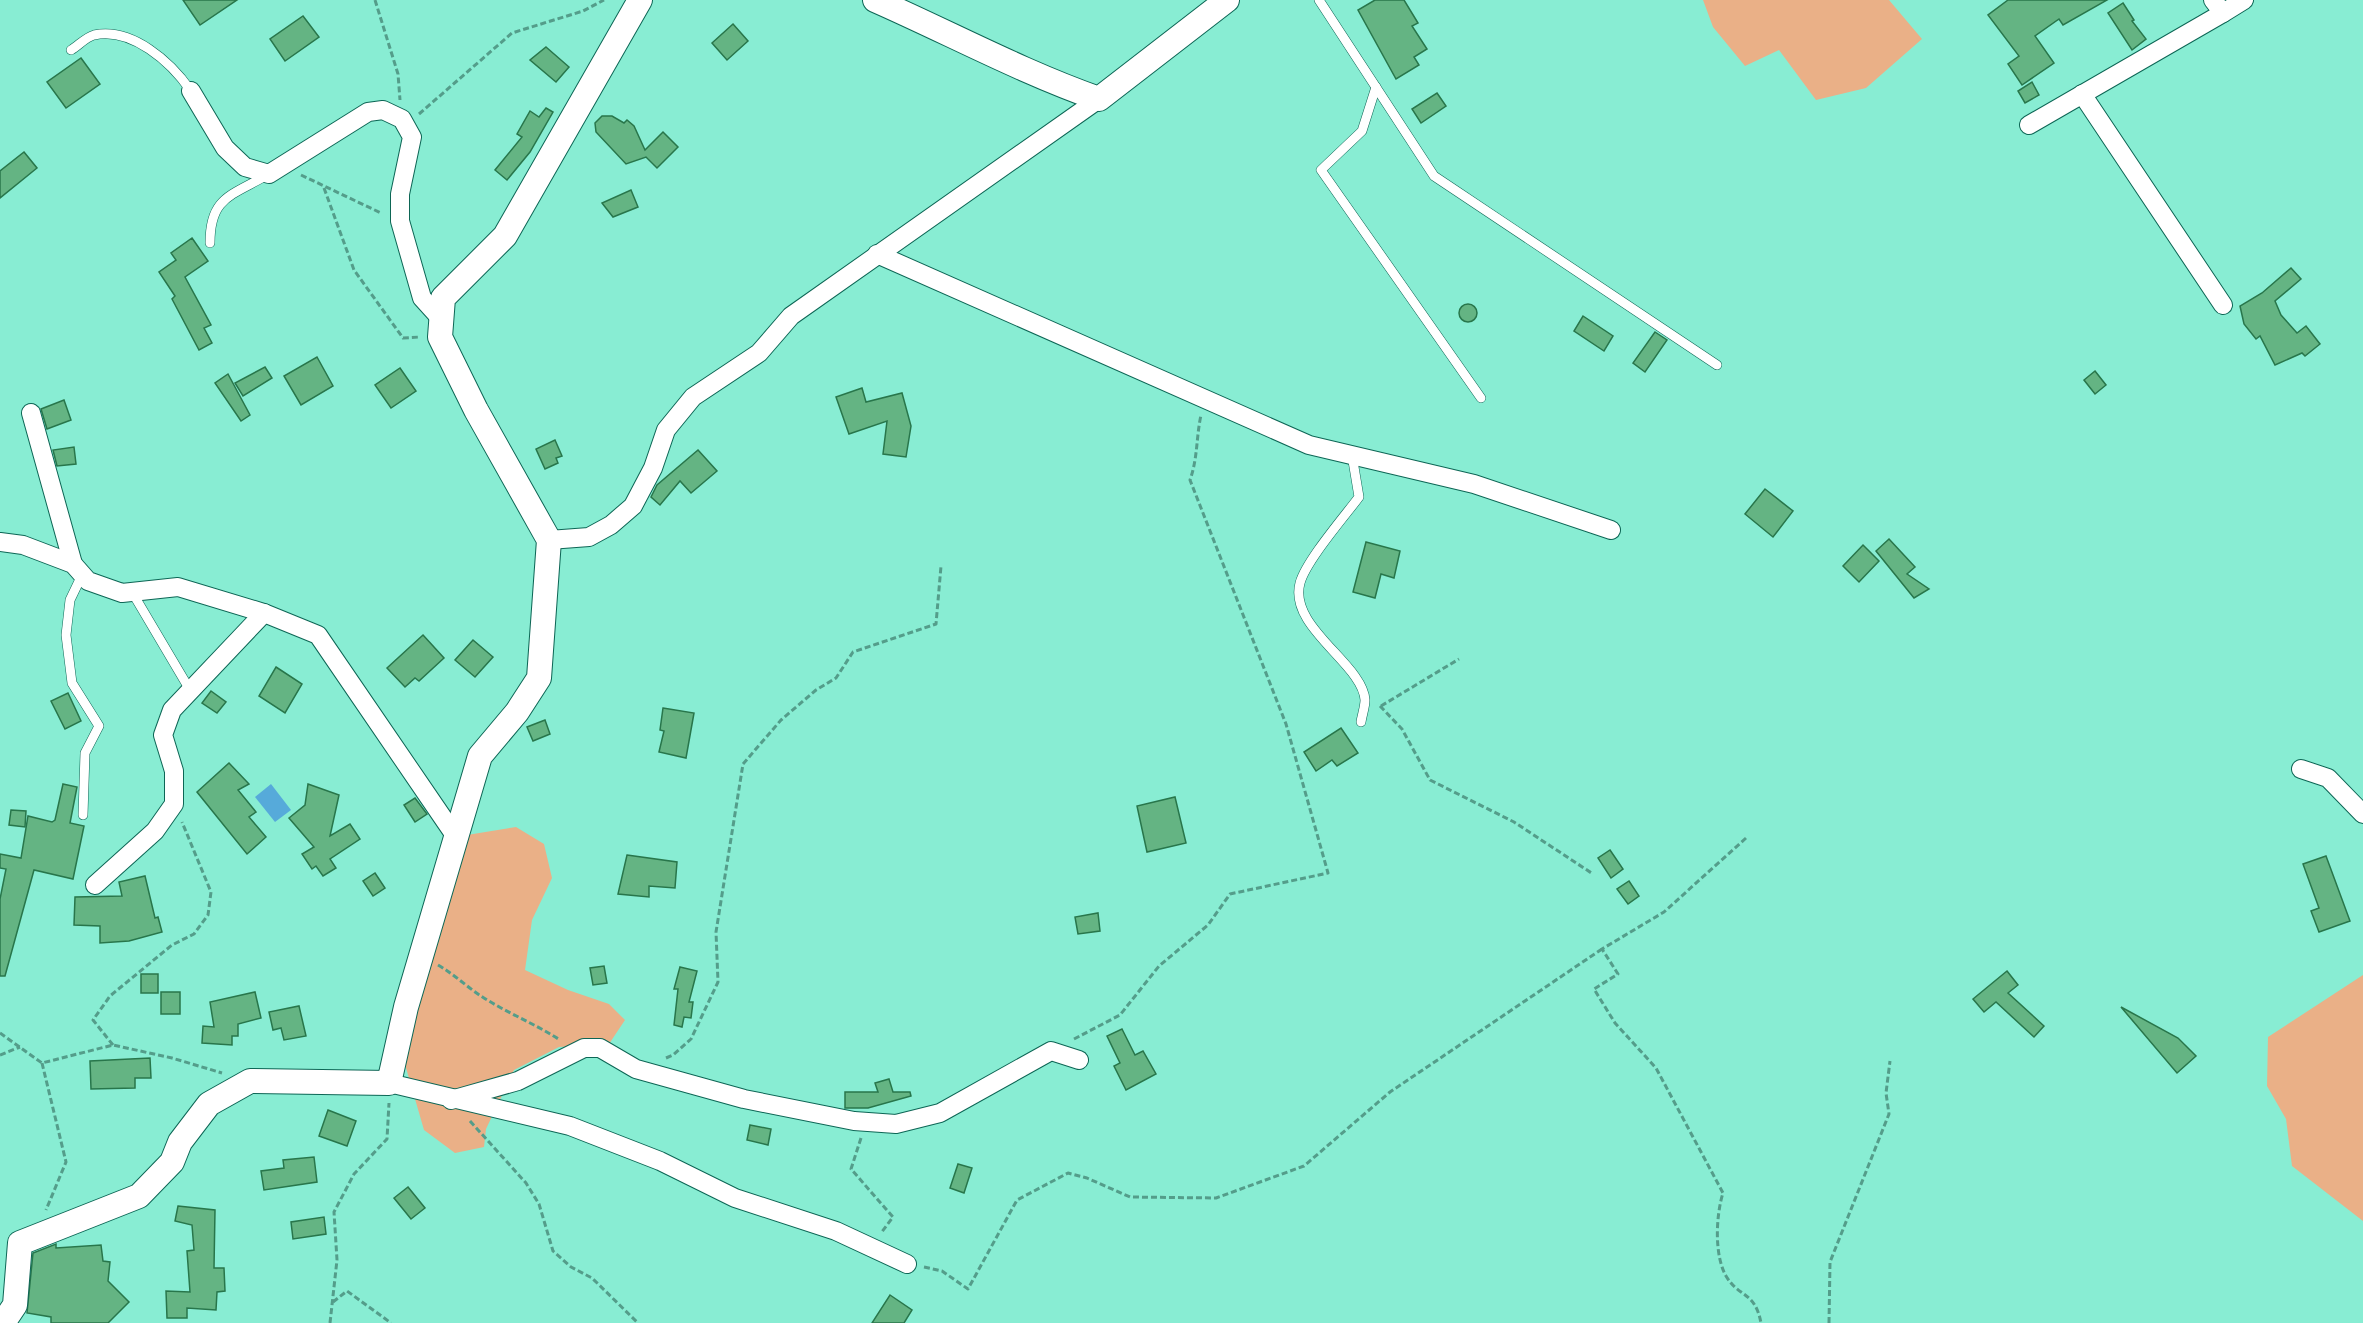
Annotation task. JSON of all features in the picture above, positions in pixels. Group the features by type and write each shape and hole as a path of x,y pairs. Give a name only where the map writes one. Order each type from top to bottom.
{"street":[{"path":"440,328 444,298 505,236 640,0"},
{"path":"875,0 958,36 1042,78 1099,99"},
{"path":"549,540 589,537 611,525 633,506 653,468 666,430 693,397 759,353 791,316 1099,99 1227,0"},
{"path":"2029,125 2218,7 2244,0"},
{"path":"190,91 225,148 245,167 276,170 368,112 383,110 402,119 412,137 400,194 400,221 422,298 440,328 476,410 549,540 539,678 517,712 480,756 406,1007 389,1083"},
{"path":"2082,94 2223,305"},
{"path":"877,254 1309,445 1474,484 1611,530"},
{"path":"31,413 77,570"},
{"path":"0,542 23,545 77,570 88,581 122,593 178,587 264,613 318,635 456,837"},
{"path":"95,885 155,831 174,804 174,771 162,735 172,710 264,613"},
{"path":"2301,769 2328,778 2363,814"},
{"path":"451,1100 519,1081 584,1048 600,1048 636,1069 744,1099 867,1122 896,1124 940,1113 1051,1051 1079,1059"},
{"path":"3,1323 15,1305 20,1243 139,1196 172,1162 180,1142 209,1104 250,1081 389,1083 451,1100 570,1126 660,1161 735,1198 836,1231 907,1264"}],"lane":[{"path":"1319,0 1434,176 1717,365"},
{"path":"71,50 93,36 122,35 177,71 190,91"},
{"path":"1376,87 1362,131 1321,170 1480,398"},
{"path":"210,243 210,222 220,202 276,170"},
{"path":"1352,455 1359,496 1320,549 1300,583 1299,603 1316,633 1354,676 1365,698 1361,722"},
{"path":"77,570 70,600 66,635 72,683 99,726 85,753 83,815"},
{"path":"132,592 190,690"}],"path":[{"path":"375,0 398,74 402,119 423,113 512,33 583,11 604,0"},
{"path":"276,170 400,221"},
{"path":"324,188 354,270 403,338 440,328"},
{"path":"1051,1051 1120,1016 1159,966 1208,925 1230,894 1328,873 1286,724 1190,480 1198,459 1198,431 1205,399"},
{"path":"636,1069 673,1055 691,1039 718,982 716,932 743,764 781,720 816,690 836,678 853,652 936,624 941,566"},
{"path":"1363,711 1380,706 1459,660"},
{"path":"1380,706 1402,729 1430,780 1514,822 1593,874"},
{"path":"113,1045 93,1020 110,996 172,945 194,934 208,915 212,892 174,804"},
{"path":"907,1264 942,1271 968,1289 1017,1200 1068,1173 1087,1178 1130,1197 1216,1197 1304,1166 1390,1092 1602,949 1664,912 1746,838"},
{"path":"1602,949 1618,974 1594,988 1615,1023 1656,1068 1712,1167 1723,1193 1717,1213 1718,1246 1726,1275 1759,1308 1761,1323"},
{"path":"421,955 457,976 488,1001 532,1021 578,1051"},
{"path":"0,1033 42,1063 66,1162 38,1236"},
{"path":"42,1063 113,1045 172,1058 250,1081"},
{"path":"0,1055 20,1047"},
{"path":"1829,1323 1830,1262 1889,1114 1886,1093 1890,1061"},
{"path":"330,1323 337,1260 334,1212 354,1174 387,1139 389,1083"},
{"path":"451,1100 526,1183 539,1204 553,1251 571,1267 592,1278 638,1323"},
{"path":"867,1122 850,1169 893,1217 877,1240 874,1249"},
{"path":"332,1303 347,1291 391,1323"}],"shaded area":[{"path":"1703,0 1889,0 1922,39 1866,88 1816,100 1779,50 1745,66 1713,27"},
{"path":"516,827 544,844 552,878 532,920 525,970 568,990 609,1004 625,1020 609,1044 559,1047 514,1070 486,1129 484,1147 455,1153 424,1130 404,1061 422,983 467,835"},
{"path":"2363,975 2363,1221 2292,1166 2286,1119 2267,1086 2268,1037"}],"water":[{"path":"271,784 291,810 275,822 255,797"}],"building":[{"path":"183,0 237,0 200,25"},
{"path":"1375,0 1404,0 1418,23 1412,26 1427,49 1414,57 1419,65 1396,79 1358,10"},
{"path":"2008,0 2107,0 2063,25 2059,19 2035,36 2054,63 2022,85 2008,64 2019,56 1988,15"},
{"path":"2123,3 2134,20 2132,21 2146,39 2132,50 2108,13"},
{"path":"303,16 319,37 285,61 270,39"},
{"path":"733,24 748,41 727,60 712,43"},
{"path":"546,47 569,67 556,82 530,60"},
{"path":"81,58 100,84 66,108 47,82"},
{"path":"2032,82 2039,95 2025,103 2018,91"},
{"path":"1437,93 1446,106 1421,123 1412,109"},
{"path":"546,108 553,112 530,152 507,180 495,170 522,137 517,134 530,111 539,117"},
{"path":"602,116 612,116 624,123 627,120 634,126 645,150 663,132 678,147 657,168 646,157 626,164 596,132 595,123"},
{"path":"24,152 37,168 0,198 0,171"},
{"path":"631,190 638,207 613,217 602,203"},
{"path":"192,238 208,261 185,277 211,325 204,328 212,343 199,350 172,299 175,296 159,272 176,260 171,253"},
{"path":"2291,268 2301,279 2275,301 2281,315 2297,333 2306,326 2320,344 2305,356 2302,353 2275,365 2260,336 2256,339 2244,324 2240,306 2262,293"},
{"path":"1468,304 1474,307 1477,313 1474,319 1468,322 1462,319 1459,313 1462,307"},
{"path":"1583,316 1613,336 1604,351 1574,331"},
{"path":"1655,332 1667,340 1645,372 1633,363"},
{"path":"317,357 333,386 301,405 284,376"},
{"path":"265,367 272,378 243,396 235,383"},
{"path":"400,368 416,391 391,408 375,385"},
{"path":"2095,371 2106,385 2095,394 2084,380"},
{"path":"228,374 250,415 241,421 215,383"},
{"path":"862,388 866,402 902,393 911,426 906,457 883,454 887,421 849,434 836,397"},
{"path":"64,400 71,420 47,429 41,409"},
{"path":"555,440 562,456 556,458 558,463 545,469 536,449"},
{"path":"74,447 76,464 57,466 53,450"},
{"path":"698,450 717,471 691,493 680,481 660,505 651,497 657,485"},
{"path":"1765,489 1793,511 1773,537 1745,514"},
{"path":"1889,539 1915,567 1907,574 1929,589 1914,598 1876,551"},
{"path":"1366,542 1400,551 1394,578 1381,574 1375,598 1353,592"},
{"path":"1863,545 1879,561 1859,582 1843,566"},
{"path":"423,635 444,658 419,681 415,678 405,687 387,668"},
{"path":"473,640 493,657 475,677 455,660"},
{"path":"276,667 302,684 285,713 259,696"},
{"path":"211,691 226,702 217,713 202,703"},
{"path":"68,693 81,721 65,729 51,701"},
{"path":"663,708 694,713 686,758 659,752 664,731 660,730"},
{"path":"545,720 550,734 533,741 527,727"},
{"path":"1341,728 1358,753 1337,766 1332,760 1316,771 1304,752"},
{"path":"229,763 249,784 238,790 256,812 249,817 266,837 247,854 197,792"},
{"path":"63,784 77,787 70,823 84,826 73,879 34,870 5,976 0,976 0,899 6,869 0,868 0,854 21,858 28,816 52,822 55,820"},
{"path":"308,784 339,795 330,836 350,824 360,839 330,859 336,868 323,876 316,866 312,869 302,854 314,847 289,818 305,805"},
{"path":"1175,797 1186,843 1147,852 1137,806"},
{"path":"415,798 427,814 415,822 404,805"},
{"path":"11,810 26,811 25,827 9,825"},
{"path":"1610,850 1623,869 1611,878 1598,858"},
{"path":"627,855 677,862 675,888 649,886 649,897 618,894"},
{"path":"2326,856 2350,921 2319,932 2311,911 2319,908 2303,864"},
{"path":"375,873 385,888 373,896 363,881"},
{"path":"145,876 155,918 158,917 162,932 129,941 100,943 100,926 74,925 75,897 122,896 119,882"},
{"path":"1629,881 1639,896 1628,904 1617,889"},
{"path":"1098,913 1100,931 1078,934 1075,917"},
{"path":"604,966 607,983 593,985 590,968"},
{"path":"680,967 697,971 689,1002 693,1002 691,1018 684,1017 682,1027 674,1025 678,989 674,989"},
{"path":"2007,971 2018,985 2008,993 2044,1026 2034,1037 1996,1002 1984,1012 1973,999"},
{"path":"141,974 158,974 158,993 141,993"},
{"path":"161,992 180,992 180,1014 161,1014"},
{"path":"255,992 261,1018 238,1024 238,1036 232,1036 232,1045 202,1043 203,1026 214,1027 210,1002"},
{"path":"299,1006 306,1036 284,1040 281,1028 273,1030 269,1012"},
{"path":"2121,1007 2178,1038 2196,1056 2177,1073"},
{"path":"1122,1029 1135,1055 1143,1051 1156,1074 1126,1090 1114,1066 1120,1063 1107,1036"},
{"path":"150,1058 151,1078 135,1078 135,1088 91,1089 90,1061"},
{"path":"889,1079 893,1092 910,1092 911,1096 868,1108 845,1108 845,1092 878,1092 875,1083"},
{"path":"328,1110 356,1121 347,1146 319,1136"},
{"path":"750,1125 771,1129 768,1145 747,1140"},
{"path":"314,1157 317,1182 264,1190 261,1171 284,1168 283,1160"},
{"path":"958,1164 972,1168 964,1193 950,1188"},
{"path":"408,1187 425,1208 411,1219 394,1198"},
{"path":"178,1206 215,1210 214,1268 224,1268 225,1291 217,1292 216,1310 187,1308 187,1318 167,1318 166,1291 190,1292 187,1251 194,1250 192,1225 175,1221"},
{"path":"324,1217 326,1234 293,1239 291,1222"},
{"path":"56,1244 56,1248 101,1245 103,1261 110,1262 108,1281 129,1302 108,1323 51,1323 51,1317 27,1313 33,1253"},
{"path":"890,1295 912,1310 904,1323 872,1323"}]}
